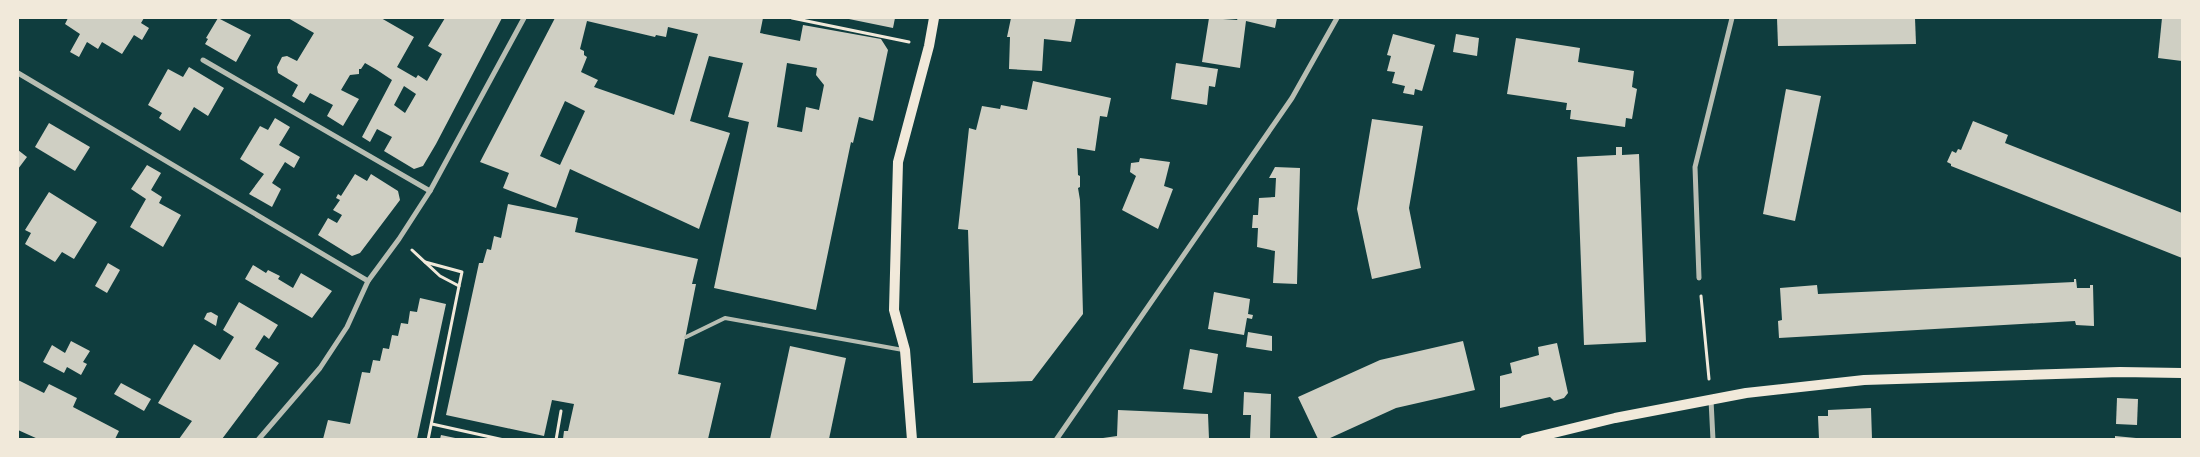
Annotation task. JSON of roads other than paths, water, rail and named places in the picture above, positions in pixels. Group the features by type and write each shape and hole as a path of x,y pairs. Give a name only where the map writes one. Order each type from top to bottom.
{"main road":[{"path":"912,440 905,350 894,310 898,162 929,46 934,18"},
{"path":"1525,440 1615,418 1746,393 1864,380 2120,372 2182,373"}],"street":[{"path":"258,440 320,368 348,327 368,282 430,191 524,18"},
{"path":"1056,440 1292,98 1337,18"},
{"path":"1699,278 1695,167 1732,18"},
{"path":"204,60 430,191"},
{"path":"18,73 368,282"},
{"path":"1711,400 1713,440"}],"lane":[{"path":"686,337 725,318 905,350"}]}
